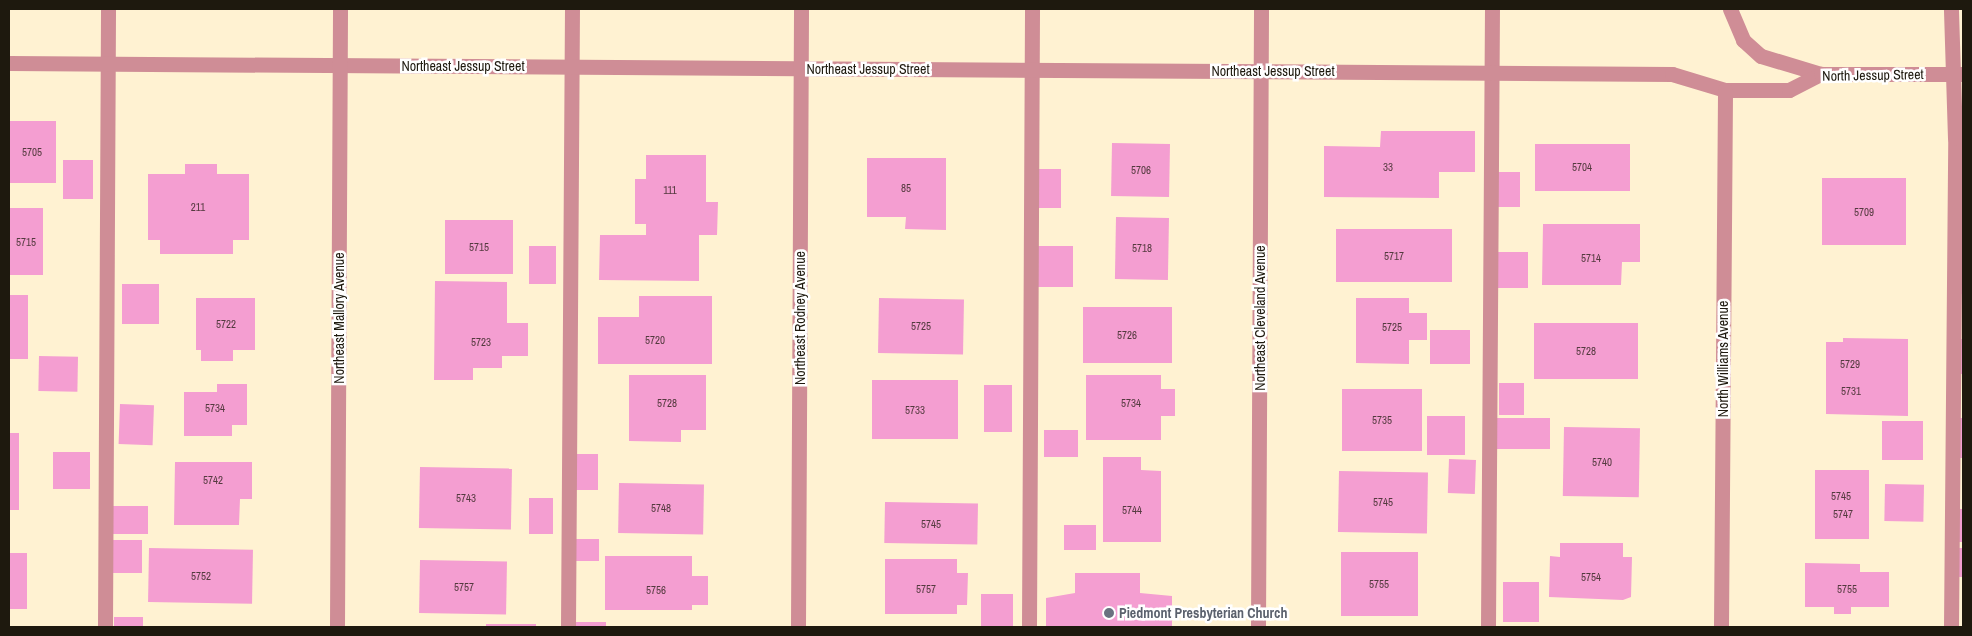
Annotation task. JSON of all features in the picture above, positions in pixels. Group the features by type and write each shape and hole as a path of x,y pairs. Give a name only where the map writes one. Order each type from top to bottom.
{"street":[{"path":"105,627 108,9"},
{"name":"Northeast Mallory Avenue","path":"337,627 340,9"},
{"path":"568,627 572,9"},
{"name":"Northeast Rodney Avenue","path":"798,627 801,9"},
{"path":"1029,627 1032,9"},
{"name":"Northeast Cleveland Avenue","path":"1258,627 1261,9"},
{"path":"1488,627 1492,9"},
{"path":"1730,9 1743,40 1761,56 1821,74"},
{"path":"1951,9 1958,74 1951,627"},
{"name":"Northeast Jessup Street","path":"9,63 1672,74 1725,90"},
{"name":"North Jessup Street","path":"1725,90 1789,90 1821,74 1958,74"},
{"name":"North Williams Avenue","path":"1720,627 1725,90"}],"building":[{"path":"9,121 56,121 56,183 9,183"},
{"path":"1381,131 1475,131 1475,172 1439,172 1439,198 1324,197 1324,146 1380,147"},
{"path":"1112,143 1170,144 1169,197 1111,196"},
{"path":"1535,144 1630,144 1630,191 1535,191"},
{"path":"646,155 706,155 706,202 718,202 717,235 699,235 699,281 599,280 600,235 646,235 646,224 635,224 635,179 646,179"},
{"path":"867,158 946,158 946,230 905,229 906,217 867,217"},
{"path":"63,160 93,160 93,199 63,199"},
{"path":"185,164 217,164 217,174 249,174 249,240 233,240 233,254 160,254 160,240 148,240 148,174 185,174"},
{"path":"1037,169 1061,169 1061,208 1037,208"},
{"path":"1497,172 1520,172 1520,207 1497,207"},
{"path":"1822,178 1906,178 1906,245 1822,245"},
{"path":"9,208 43,208 43,275 9,275"},
{"path":"1116,217 1169,218 1168,280 1115,279"},
{"path":"445,220 513,220 513,274 445,274"},
{"path":"1543,224 1640,224 1640,262 1622,262 1621,285 1542,285"},
{"path":"1336,229 1452,229 1452,282 1336,282"},
{"path":"529,246 556,246 556,284 529,284"},
{"path":"1034,246 1073,246 1073,287 1034,287"},
{"path":"1497,252 1528,252 1528,288 1497,288"},
{"path":"1959,257 1963,257 1963,294 1959,294"},
{"path":"435,281 507,282 507,323 528,323 528,356 502,356 502,368 473,368 473,380 434,380"},
{"path":"122,284 159,284 159,324 122,324"},
{"path":"9,295 28,295 28,359 9,359"},
{"path":"639,296 712,296 712,364 598,364 598,317 639,317"},
{"path":"196,298 255,298 255,350 233,350 233,361 201,361 201,350 196,350"},
{"path":"879,298 964,299 963,354 878,353"},
{"path":"1356,298 1409,298 1409,313 1427,313 1427,340 1409,340 1409,364 1356,363"},
{"path":"1083,307 1172,307 1172,363 1083,363"},
{"path":"1534,323 1638,323 1638,379 1534,379"},
{"path":"1430,330 1470,330 1470,364 1430,364"},
{"path":"1843,338 1908,339 1908,416 1826,414 1826,342 1843,342"},
{"path":"1955,339 1963,339 1963,374 1955,374"},
{"path":"39,356 78,357 77,392 38,391"},
{"path":"629,375 706,375 706,430 681,430 681,442 629,441"},
{"path":"1086,375 1161,375 1161,389 1175,389 1175,416 1161,416 1161,440 1086,440"},
{"path":"872,380 958,380 958,439 872,439"},
{"path":"1499,383 1524,383 1524,415 1499,415"},
{"path":"217,384 247,384 247,425 232,425 232,436 184,436 184,392 217,392"},
{"path":"984,385 1012,385 1012,432 984,432"},
{"path":"1342,389 1422,389 1422,451 1342,451"},
{"path":"120,404 154,405 153,445 119,444"},
{"path":"1427,416 1465,416 1465,455 1427,455"},
{"path":"1497,418 1550,418 1550,449 1497,449"},
{"path":"1960,418 1963,418 1963,458 1960,458"},
{"path":"1882,421 1923,421 1923,460 1882,460"},
{"path":"1564,427 1640,428 1639,497 1563,496"},
{"path":"1044,430 1078,430 1078,457 1044,457"},
{"path":"9,433 19,433 19,510 9,510"},
{"path":"53,452 90,452 90,489 53,489"},
{"path":"575,454 598,454 598,490 575,490"},
{"path":"1103,457 1141,457 1141,470 1161,471 1161,542 1103,542"},
{"path":"1449,459 1476,460 1475,494 1448,493"},
{"path":"175,462 252,462 252,499 240,499 239,525 174,525"},
{"path":"420,467 512,469 511,530 419,528"},
{"path":"1815,470 1869,470 1869,539 1815,539"},
{"path":"1339,471 1428,473 1427,534 1338,532"},
{"path":"619,483 704,484 703,534 618,533"},
{"path":"1885,484 1924,485 1923,522 1884,521"},
{"path":"529,498 553,498 553,534 529,534"},
{"path":"885,502 978,504 977,545 884,543"},
{"path":"112,506 148,506 148,534 112,534"},
{"path":"1959,509 1963,509 1963,542 1959,542"},
{"path":"1064,525 1096,525 1096,550 1064,550"},
{"path":"574,539 599,539 599,561 574,561"},
{"path":"113,540 142,540 142,573 113,573"},
{"path":"1560,543 1623,543 1623,557 1632,557 1631,597 1623,600 1549,597 1550,556 1560,557"},
{"path":"149,548 253,550 252,604 148,602"},
{"path":"1958,548 1963,548 1963,577 1958,577"},
{"path":"1341,552 1418,552 1418,616 1341,616"},
{"path":"9,553 27,553 27,609 9,609"},
{"path":"605,556 692,556 692,576 708,576 708,605 692,605 692,610 605,610"},
{"path":"885,559 957,559 957,573 968,573 967,605 957,605 957,614 885,614"},
{"path":"420,560 507,562 506,615 419,613"},
{"path":"1805,563 1860,564 1860,572 1889,572 1889,607 1851,607 1851,614 1834,614 1834,607 1805,607"},
{"name":"Piedmont Presbyterian Church","path":"1075,573 1140,573 1140,593 1172,596 1172,627 1046,627 1046,598 1075,593"},
{"path":"1503,582 1539,582 1539,622 1503,622"},
{"path":"981,594 1013,594 1013,627 981,627"},
{"path":"114,617 143,617 143,627 114,627"},
{"path":"574,622 606,622 606,627 574,627"},
{"path":"486,624 536,624 536,627 486,627"}],"place":[{"name":"Piedmont Presbyterian Church","path":"1109,613"}]}
